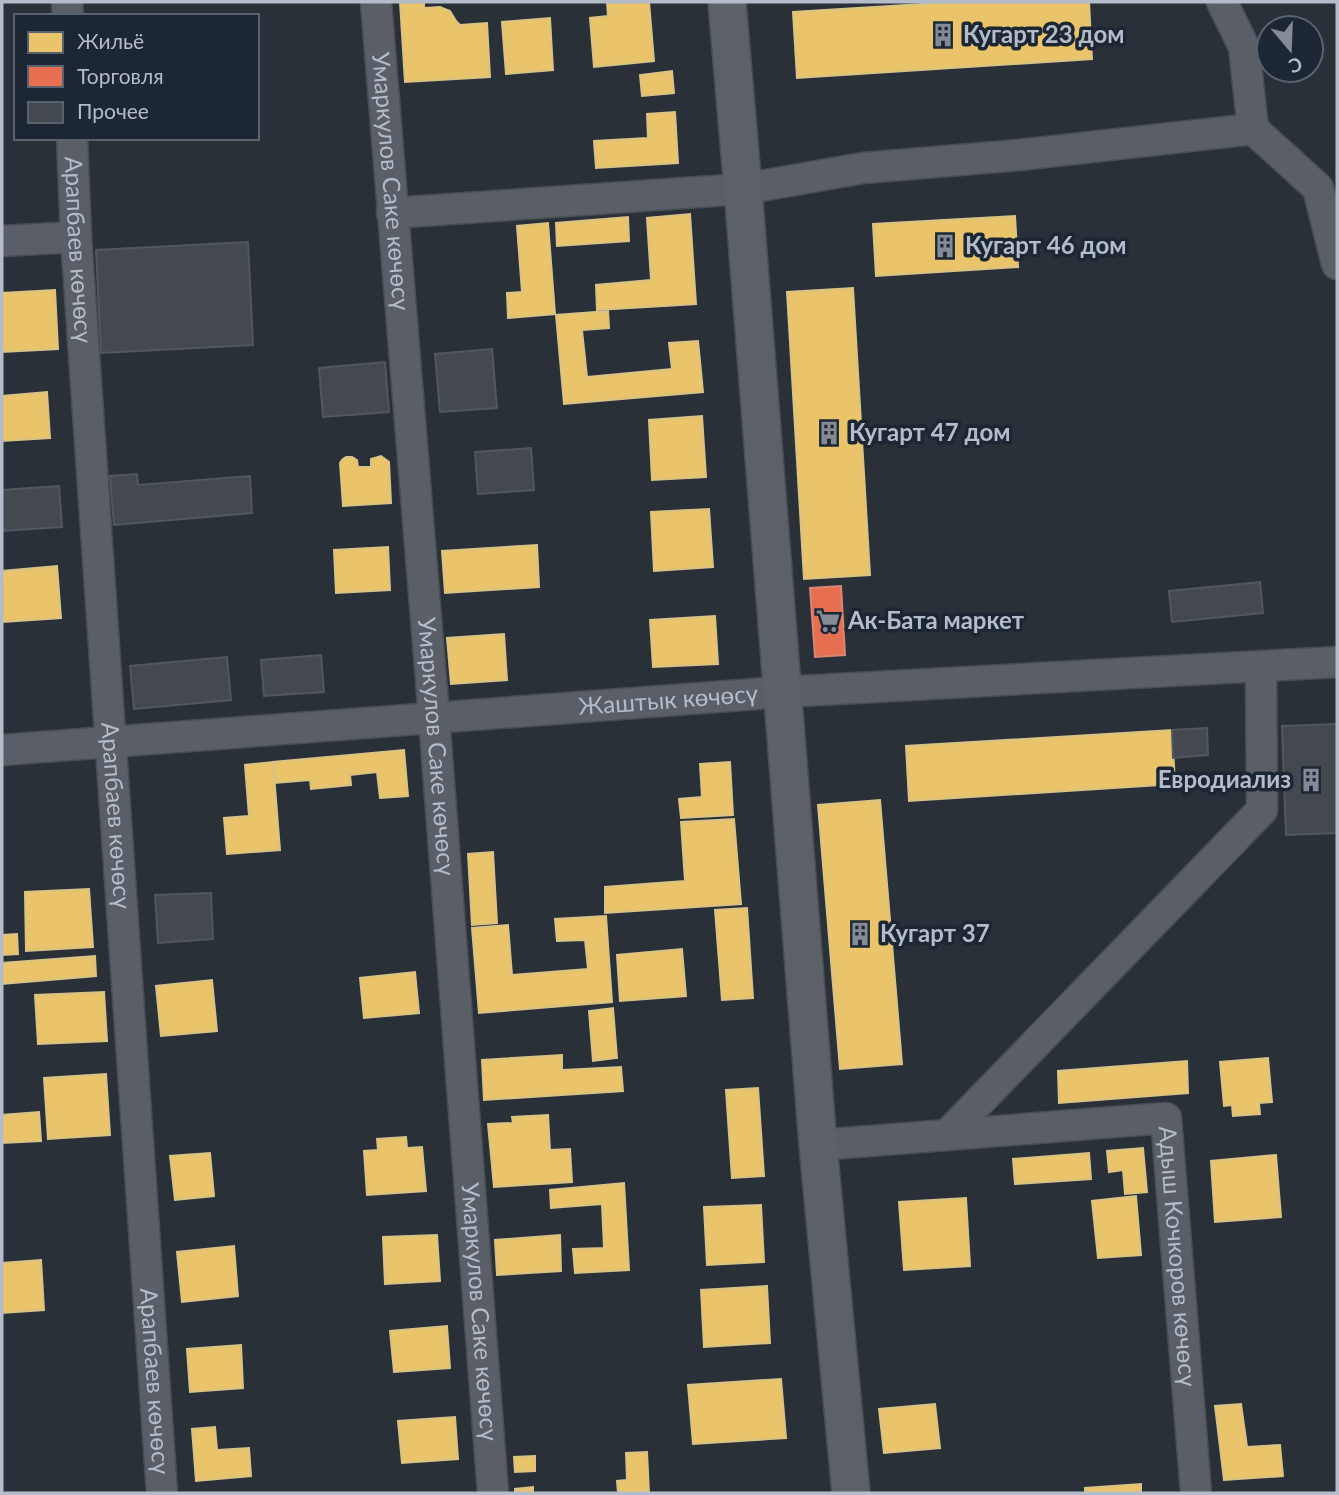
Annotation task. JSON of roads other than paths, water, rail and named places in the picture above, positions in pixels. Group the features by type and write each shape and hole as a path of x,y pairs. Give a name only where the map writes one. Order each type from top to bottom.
{"main road":[{"path":"727,2 818,1145 850,1493"}],"street":[{"name":"Умаркулов Саке көчөсү","path":"376,2 493,1493"},
{"path":"1223,2 1244,47 1253,129 1318,188 1337,264"},
{"path":"392,213 743,189 863,168 1018,155 1253,129"},
{"name":"Арапбаев көчөсү","path":"72,140 76,237 162,1493"},
{"path":"2,242 76,237"},
{"name":"Жаштык көчөсү","path":"2,750 782,692 1337,662"},
{"path":"947,1135 1262,810 1261,666"},
{"name":"Адыш Кочкоров көчөсү","path":"818,1145 1166,1118 1196,1493"}],"place":[{"name":"Кугарт 23 дом","path":"943,35"},
{"name":"Кугарт 46 дом","path":"945,246"},
{"name":"Кугарт 47 дом","path":"829,433"},
{"name":"Ак-Бата маркет","path":"828,621"},
{"name":"Евродиализ","path":"1311,780"},
{"name":"Кугарт 37","path":"860,934"}]}
